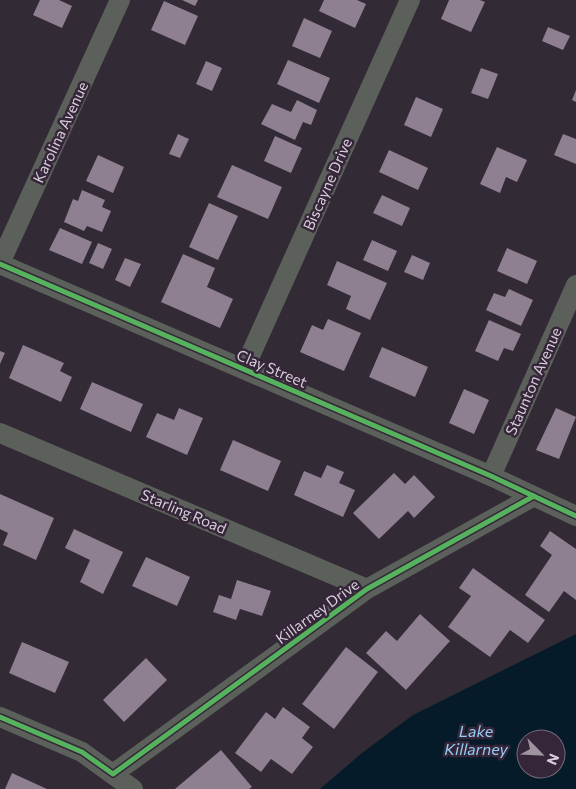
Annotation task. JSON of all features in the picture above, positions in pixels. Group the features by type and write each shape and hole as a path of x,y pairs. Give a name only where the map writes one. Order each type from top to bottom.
{"street":[{"name":"Karolina Avenue","path":"0,263 120,0"},
{"name":"Biscayne Drive","path":"244,369 410,0"},
{"name":"Clay Street","path":"0,263 534,496"},
{"name":"Staunton Avenue","path":"491,476 576,285"},
{"name":"Starling Road","path":"0,433 367,589"},
{"name":"Killarney Drive","path":"113,774 367,589 534,496"},
{"path":"534,496 576,516"},
{"path":"0,718 82,752 133,789"}],"water":[{"name":"Lake Killarney","path":"576,634 576,789 320,789 362,753 413,715"}],"building":[{"path":"40,0 59,0 72,6 62,28 33,15"},
{"path":"182,0 198,0 195,6"},
{"path":"324,0 357,0 366,4 355,28 319,11"},
{"path":"449,0 480,0 485,2 471,32 441,19"},
{"path":"164,1 198,16 185,45 151,30"},
{"path":"304,18 332,31 320,58 292,46"},
{"path":"548,27 570,36 563,50 542,41"},
{"path":"288,60 330,78 319,103 277,84"},
{"path":"206,61 222,68 212,91 196,84"},
{"path":"481,68 498,74 488,99 471,93"},
{"path":"576,90 576,102 572,100"},
{"path":"416,97 443,109 431,137 404,125"},
{"path":"297,100 317,110 311,125 303,122 295,140 261,124 272,104 291,112"},
{"path":"178,134 189,139 180,158 169,154"},
{"path":"563,134 576,139 576,164 554,155"},
{"path":"275,136 302,148 291,173 264,161"},
{"path":"497,147 527,160 517,182 506,177 500,193 480,184"},
{"path":"389,150 428,168 418,190 379,172"},
{"path":"98,155 124,167 113,193 86,181"},
{"path":"232,165 282,187 268,219 217,197"},
{"path":"82,190 105,200 102,207 111,211 102,232 87,226 84,231 64,222 73,199 78,201"},
{"path":"382,195 410,208 402,226 373,213"},
{"path":"209,203 238,216 218,260 189,247"},
{"path":"60,228 92,242 82,264 49,250"},
{"path":"372,240 397,251 388,271 363,260"},
{"path":"98,243 112,249 103,269 89,263"},
{"path":"507,248 537,261 527,284 497,271"},
{"path":"183,254 215,268 207,287 233,299 220,328 161,302"},
{"path":"412,255 430,263 423,280 404,272"},
{"path":"125,258 141,264 130,287 115,280"},
{"path":"337,261 387,283 370,320 346,309 351,296 327,285"},
{"path":"509,289 533,300 521,326 486,310 494,293 505,297"},
{"path":"328,319 361,333 344,371 300,352 312,325 323,330"},
{"path":"489,320 521,334 513,351 504,348 498,361 475,351"},
{"path":"23,345 64,363 60,371 72,377 61,402 9,378"},
{"path":"382,347 428,367 415,397 369,377"},
{"path":"0,351 5,353 0,364"},
{"path":"92,382 143,404 131,432 80,409"},
{"path":"464,389 489,400 474,434 449,423"},
{"path":"179,408 203,418 187,455 146,437 157,413 174,420"},
{"path":"556,408 576,417 559,459 536,450"},
{"path":"233,440 281,461 268,491 220,470"},
{"path":"327,465 344,472 339,483 355,490 343,517 294,495 304,471 321,478"},
{"path":"394,473 405,484 414,475 435,497 414,518 408,511 379,539 353,513"},
{"path":"0,494 54,518 36,560 3,545 8,533 0,529"},
{"path":"74,529 123,552 103,594 80,582 90,560 65,548"},
{"path":"550,531 576,549 576,600 564,591 549,612 525,595 552,555 540,546"},
{"path":"146,557 190,577 177,606 132,586"},
{"path":"473,568 545,620 528,643 510,630 490,657 448,627 471,596 459,588"},
{"path":"237,580 271,591 262,616 240,609 236,620 213,612 219,595 231,599"},
{"path":"420,614 450,641 406,690 366,653 386,631 397,641"},
{"path":"22,642 69,662 55,693 9,673"},
{"path":"346,647 378,672 334,729 302,704"},
{"path":"146,658 167,680 124,722 103,700"},
{"path":"283,707 310,727 302,738 313,747 292,774 271,759 261,772 235,753 266,712 275,719"},
{"path":"221,750 252,787 249,789 175,789"},
{"path":"12,773 47,789 5,789"}],"cycle path":[{"path":"0,264 491,476 576,516"},
{"path":"0,717 82,752 113,774 367,589 534,496"}]}
